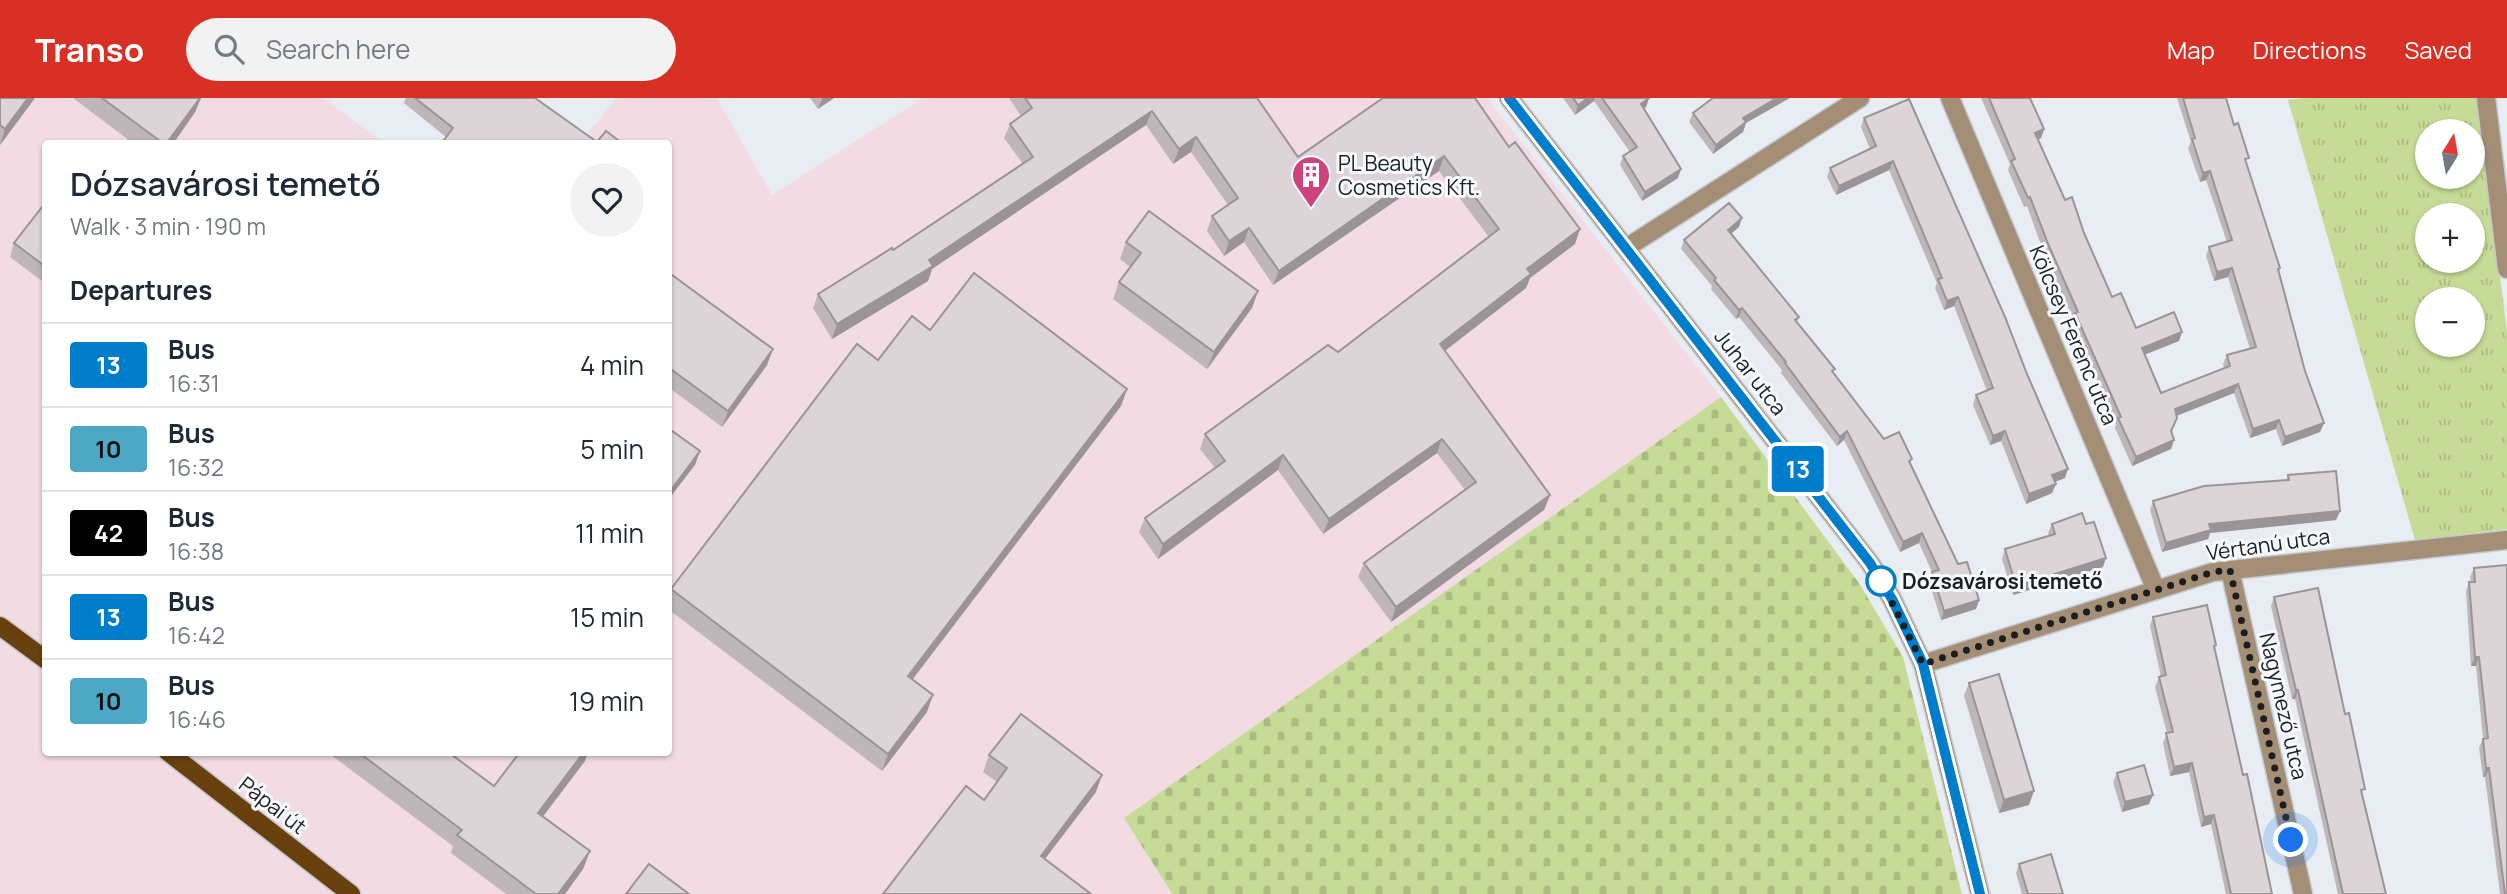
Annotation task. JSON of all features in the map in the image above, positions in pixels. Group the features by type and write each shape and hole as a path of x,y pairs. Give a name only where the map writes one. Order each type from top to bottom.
{"main road":[{"path":"0,626 42,657"},
{"name":"Pápai út","path":"173,756 351,894"}],"street":[{"name":"Juhar utca","path":"1509,98 1870,563 1892,599 1923,664 1980,894"},
{"path":"1626,248 1839,104 1860,98"},
{"name":"Kölcsey Ferenc utca","path":"1950,98 2156,590"},
{"path":"2486,98 2507,269"},
{"name":"Vértanú utca","path":"1923,664 2213,572 2507,540"},
{"name":"Nagymező utca","path":"2230,570 2303,894"}],"shaded area":[{"path":"0,98 323,98 380,140 42,140 42,756 672,756 672,140 582,140 617,98 717,98 772,195 923,98 1487,98 1721,397 1124,818 1171,894 0,894"}],"green space":[{"path":"2478,98 2481,119 2415,119 2415,189 2485,189 2485,154 2507,332 2507,529 2415,540 2288,100"},
{"path":"1721,397 1859,583 1903,657 1962,894 1172,894 1124,818"}],"building":[{"path":"0,98 28,98 5,129 0,125"},
{"path":"102,98 200,98 169,140 159,140"},
{"path":"415,98 535,98 594,140 444,140 453,128"},
{"path":"1025,98 1257,98 1298,157 1383,98 1475,98 1509,147 1515,142 1580,229 1527,269 1531,274 1440,344 1550,495 1396,607 1364,563 1476,482 1442,439 1329,519 1283,455 1163,544 1145,518 1225,461 1205,434 1328,345 1338,352 1499,229 1444,156 1279,271 1249,228 1229,241 1212,216 1238,198 1196,137 1179,149 1152,111 929,260 933,266 837,324 818,294 892,248 893,250 1033,157 1010,124 1032,108"},
{"path":"1573,98 1588,98 1578,105"},
{"path":"1602,98 1649,98 1641,104 1681,169 1645,192 1623,156 1637,147"},
{"path":"1713,98 1777,98 1743,118 1746,122 1716,145 1693,113"},
{"path":"1989,98 2030,98 2044,129 2035,133 2065,200 2072,197 2084,233 2112,297 2121,293 2136,328 2174,312 2182,332 2142,348 2161,393 2230,366 2227,355 2256,347 2232,268 2217,272 2209,247 2232,240 2210,171 2203,173 2183,98 2226,98 2234,125 2238,123 2249,158 2245,159 2280,268 2278,269 2305,371 2324,423 2285,437 2279,420 2253,429 2238,384 2175,409 2177,418 2171,431 2174,440 2136,457 2075,313 2078,312 2030,197 2028,198 2011,161 2015,159"},
{"path":"1909,99 2005,317 2068,469 2052,475 2056,484 2029,494 2005,431 1993,436 1976,395 1993,388 1958,297 1947,301 1938,279 1942,278 1893,161 1839,186 1830,168 1876,146 1864,118"},
{"path":"606,131 618,140 599,140"},
{"path":"1729,203 1742,218 1728,230 1799,317 1795,320 1835,369 1832,371 1884,439 1899,432 1912,459 1909,461 1958,564 1967,562 1979,600 1944,611 1932,572 1939,570 1922,533 1903,542 1847,431 1840,437 1786,362 1742,308 1739,310 1684,240"},
{"path":"42,207 42,264 14,243"},
{"path":"1149,211 1258,291 1214,352 1119,282 1141,253 1126,242"},
{"path":"974,273 1127,389 908,676 933,695 888,754 672,588 857,344 878,360 912,316 930,330"},
{"path":"672,275 773,349 728,411 672,370"},
{"path":"672,431 700,451 672,489"},
{"path":"2336,471 2340,511 2209,524 2211,530 2166,543 2153,501 2204,486 2289,480 2288,475"},
{"path":"2082,513 2086,524 2094,522 2106,558 2016,586 2005,549 2055,534 2052,524"},
{"path":"2507,565 2505,894 2489,768 2486,768 2483,739 2488,738 2479,657 2475,657 2469,582 2475,582 2474,568"},
{"path":"2318,588 2345,714 2349,713 2365,789 2361,790 2386,894 2343,894 2298,690 2274,597"},
{"path":"2207,605 2243,775 2247,774 2272,894 2231,894 2214,815 2204,817 2192,763 2174,767 2166,733 2173,732 2159,677 2166,675 2153,617"},
{"path":"1999,674 2034,791 2004,800 1969,683"},
{"path":"1021,714 1102,775 1041,856 1091,894 883,894 966,786 984,800 1007,768 989,755"},
{"path":"363,756 453,756 494,786 517,756 581,756 538,813 590,851 558,894 536,894 457,835 462,830"},
{"path":"2144,765 2153,795 2125,802 2117,773"},
{"path":"2051,854 2063,894 2028,894 2019,864"},
{"path":"649,864 689,894 626,894"}],"bus line":[{"name":"13","path":"1509,98 1870,563 1892,599 1923,664 1980,894"}],"place":[{"name":"PL Beauty Cosmetics Kft.","path":"1311,209"},
{"name":"Dózsavárosi temető","path":"1881,581"}],"route":[{"path":"1881,581 1923,664 2213,572 2230,570 2291,840"}]}
